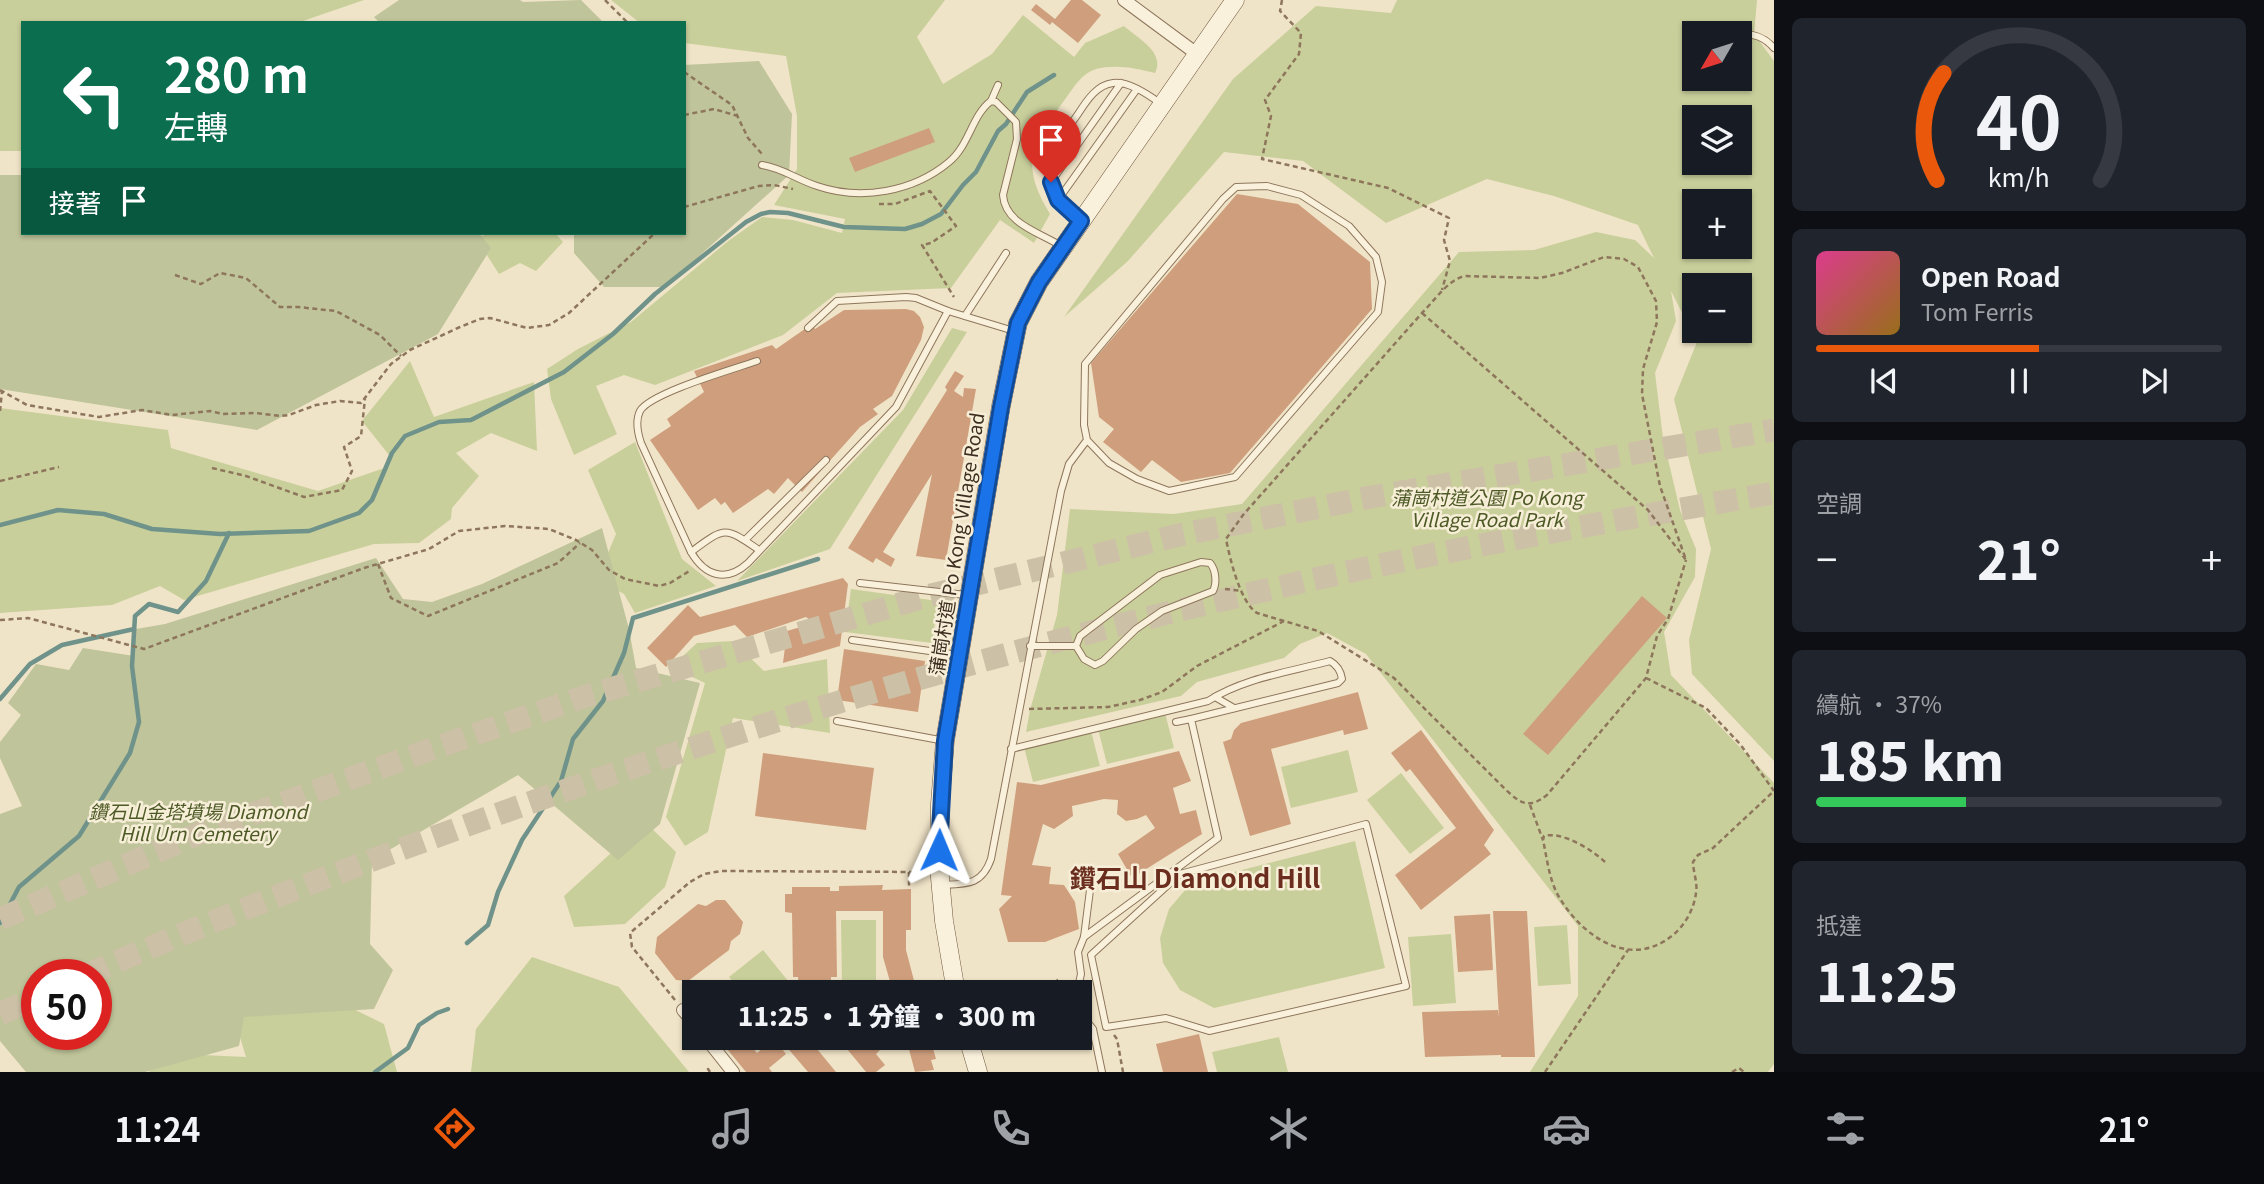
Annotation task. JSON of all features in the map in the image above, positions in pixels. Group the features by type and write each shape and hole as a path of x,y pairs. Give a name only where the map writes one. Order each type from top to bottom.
{"main road":[{"name":"蒲崗村道 Po Kong Village Road","path":"953,980 940,886 939,832 945,741 1001,407 1018,323 1039,282 1235,0"},
{"path":"972,1050 978,1072"}],"street":[{"path":"1124,0 1197,54"},
{"path":"679,1005 682,1009"},
{"path":"716,1050 733,1072"}],"lane":[{"path":"1752,36 1766,39 1774,48"},
{"path":"1081,221 1058,200 1051,182 1050,168 1055,146 1096,90 1104,85 1121,83 1137,89 1163,105"},
{"path":"1051,182 1121,83"},
{"path":"762,165 836,191 872,192 900,188 916,182 949,162 964,143 981,109 991,101 998,85"},
{"path":"1058,200 1137,89"},
{"path":"991,101 1000,105 1016,122 1017,139 1003,195 1008,213 1018,222 1063,247"},
{"path":"940,886 969,883 981,878 987,869 1061,491 1069,464 1087,440 1084,425 1085,364 1223,198 1236,187 1267,186 1301,195 1349,226 1376,257 1382,282 1378,312 1235,477 1169,491 1137,479 1109,463 1087,440"},
{"path":"965,316 1006,253"},
{"path":"808,328 837,301 916,298 948,311 1016,331"},
{"path":"757,361 679,388 651,401 641,408 638,418 641,443 691,552 699,565 709,572 723,575 739,571 896,407 948,311"},
{"path":"745,540 826,460"},
{"path":"691,552 713,535 723,531 735,533 760,550"},
{"path":"1201,562 1210,563 1216,584 1213,591 1162,611 1136,629 1103,661 1095,664 1084,659 1076,646 1080,636 1093,625 1160,575 1201,562"},
{"path":"860,583 969,595"},
{"path":"852,640 960,655"},
{"path":"1030,646 1076,646"},
{"path":"1011,749 1208,701 1222,691 1243,684 1330,661 1337,666 1342,676 1338,683 1176,722"},
{"path":"1214,697 1234,708"},
{"path":"1084,937 1218,838 1191,719"},
{"path":"836,721 945,741"},
{"path":"1366,824 1406,986 1209,1031 1167,1018 1106,1027 1091,954 1180,874 1366,824"},
{"path":"1080,980 1078,952 1084,937 1090,890"},
{"path":"1092,1027 1102,1072"}],"path":[{"path":"605,0 626,21"},
{"path":"1282,0 1280,10 1301,33 1299,54 1265,100 1270,116 1262,159 1388,188 1449,218 1444,240 1450,261 1441,293"},
{"path":"686,73 732,105 748,138 773,167"},
{"path":"686,115 714,109 737,116"},
{"path":"686,207 759,186 774,185 800,191"},
{"path":"875,203 895,204 930,191 956,226 931,243 922,245 954,297"},
{"path":"0,411 1,390 27,405 99,416 142,410 172,415 210,411 280,416 316,404 340,401 361,403 391,364 410,349 480,318 527,328 549,325 569,313 653,235"},
{"path":"1530,805 1547,796 1646,678 1657,636 1668,619 1686,559 1660,486 1642,394 1643,369 1657,322 1656,301 1637,267 1624,259 1604,257 1562,273 1540,278 1457,278 1422,313 1243,515 1226,539 1233,567 1249,608 1257,613 1318,631 1394,678 1506,790 1517,800 1530,805 1543,840 1558,896 1589,932 1603,942 1629,950 1653,948 1678,931 1691,913 1697,892 1693,862 1698,855 1713,848 1774,791 1740,744 1706,708 1646,678"},
{"path":"175,275 201,284 220,273 246,278 280,307 336,311 380,335 401,356"},
{"path":"1422,313 1648,510 1686,559"},
{"path":"212,468 246,476 304,498 342,490 352,471 344,447 361,436 365,399"},
{"path":"0,481 58,467"},
{"path":"0,621 27,618 144,649 378,564 429,549 460,531 505,526 549,529 592,550 616,575 659,586 670,583 699,565"},
{"path":"378,564 391,598 428,617 558,563 580,543"},
{"path":"1215,587 1242,591"},
{"path":"1019,707 1108,707 1140,700 1162,692 1197,666 1286,620"},
{"path":"1543,840 1544,836 1549,834 1580,844 1591,849 1605,862"},
{"path":"679,1005 632,947 630,933 704,874 721,871 917,872"},
{"path":"909,872 909,889"},
{"path":"1545,1072 1629,950"},
{"path":"1106,1027 1117,1039 1124,1072"},
{"path":"1732,1072 1739,1068 1744,1072"}],"green space":[{"path":"0,0 364,0 303,21 21,21 21,151 0,151"},
{"path":"399,0 581,0 602,21 378,21 374,17"},
{"path":"611,0 945,0 917,37 943,84 992,54 1023,15 1074,57 1085,43 1124,26 1154,53 1157,66 1155,73 1118,67 1091,71 1079,81 1045,128 1038,141 1032,166 1040,196 1050,214 1034,243 1000,220 951,288 837,293 783,335 655,385 624,375 596,386 617,434 574,455 551,399 547,369 578,349 631,322 727,242 762,217 793,220 842,233 845,219 774,205 797,169 797,116 786,56 686,43 686,21 637,21"},
{"name":"蒲崗村道公園 Po Kong Village Road Park","path":"1397,0 1757,0 1754,34 1774,61 1774,761 1692,674 1689,640 1711,549 1674,399 1697,343 1752,343 1752,273 1682,273 1682,313 1671,291 1676,321 1655,373 1663,438 1680,510 1696,549 1695,577 1664,632 1671,675 1774,783 1774,1064 1768,1072 1530,1072 1578,996 1578,926 1366,654 1327,633 1300,644 1284,658 1197,682 1181,696 1026,732 1057,615 1070,509 1174,514 1242,504 1459,252 1534,250 1596,232 1635,240 1654,258 1638,225 1554,196 1487,179 1386,223 1303,161 1224,152 1128,261 1064,317 1233,79 1316,6 1391,13"},
{"path":"759,61 792,114 789,175 665,287 604,287 574,253 574,235 686,235 686,65"},
{"path":"0,175 21,175 21,235 481,235 491,248 438,334 257,430 0,389"},
{"path":"485,235 557,235 563,242 536,271 520,263 499,274 476,238"},
{"path":"952,328 967,332 830,549 737,581 903,410"},
{"path":"410,361 434,417 534,382 537,451 491,433 456,453 479,476 452,508 451,519 419,543 374,544 184,600 160,586 112,605 0,613 0,408 168,430 171,448 318,491 387,467 389,455 362,421"},
{"path":"635,442 682,559 716,586 635,613 624,594 597,579 616,534 588,470"},
{"name":"鑽石山金塔墳場 Diamond Hill Urn Cemetery","path":"602,528 629,629 636,668 700,683 660,824 618,860 518,775 372,860 370,944 393,970 374,1009 244,1017 239,1046 145,1072 26,1072 0,1041 0,814 22,806 0,758 0,742 21,715 8,703 36,664 69,670 83,648 134,656 136,629 165,624 376,558 403,599 432,602 482,584"},
{"path":"851,589 938,601 932,643 845,632"},
{"path":"733,641 764,671 827,659 830,733 733,718 708,832 685,846 666,817 705,683 671,667 697,643"},
{"path":"1165,713 1174,748 1107,764 1098,729"},
{"path":"1091,731 1100,766 1033,782 1024,747"},
{"path":"1348,750 1358,792 1291,808 1281,767"},
{"path":"1401,773 1444,828 1410,854 1367,800"},
{"path":"645,822 676,852 665,887 625,924 574,927 564,896"},
{"path":"1355,841 1385,968 1214,1008 1180,990 1163,963 1160,938 1169,909 1191,883"},
{"path":"841,920 876,920 876,980 842,980"},
{"path":"1567,925 1571,984 1538,986 1534,927"},
{"path":"1451,934 1456,1003 1413,1006 1408,937"},
{"path":"763,950 787,980 732,980 729,977"},
{"path":"532,957 619,987 689,1072 471,1072 476,1029"},
{"path":"331,998 384,1024 397,1072 149,1072 161,1053 246,1057 233,1014"},
{"path":"1279,1037 1288,1072 1217,1072 1212,1052"}],"building":[{"path":"1071,0 1082,0 1101,15 1078,43 1052,22 1050,25 1031,10 1036,4 1055,19"},
{"path":"929,128 935,142 855,172 849,158"},
{"path":"1237,194 1298,204 1370,262 1372,309 1230,473 1181,482 1152,460 1141,472 1103,442 1114,429 1099,417 1091,363"},
{"path":"844,310 914,311 920,317 924,327 921,340 892,396 873,409 878,414 860,427 802,492 788,478 774,494 768,489 733,513 725,502 721,505 715,498 698,510 650,440 671,426 667,419 704,392 694,371 772,345 776,349 812,324 815,329"},
{"path":"955,371 964,376 954,391 963,397 964,388 976,389 946,560 916,556 932,474 883,552 895,559 891,567 876,558 873,563 848,548 947,390 945,387"},
{"path":"843,578 848,584 840,646 783,663 787,631 814,623 806,617 747,637 735,625 694,636 666,667 647,648 688,605 700,617"},
{"path":"1642,596 1667,618 1548,755 1523,734"},
{"path":"844,649 925,661 918,712 837,700"},
{"path":"1358,692 1368,729 1344,735 1343,730 1271,749 1291,824 1250,836 1223,742 1231,739 1234,730 1241,723"},
{"path":"1421,730 1494,830 1484,845 1491,854 1421,910 1395,875 1456,828 1410,769 1406,772 1391,753"},
{"path":"1179,751 1191,781 1173,788 1180,814 1196,810 1202,834 1132,878 1118,854 1155,828 1146,815 1126,821 1117,814 1118,800 1104,799 1072,806 1073,816 1054,829 1043,824 1032,865 1051,867 1049,884 1064,885 1075,902 1079,929 1045,942 1008,942 999,909 1012,896 1001,895 1017,782 1041,785"},
{"path":"763,753 874,768 866,830 755,816"},
{"path":"883,885 882,890 911,889 911,930 906,930 906,950 914,980 890,980 883,957 883,911 836,911 837,977 831,977 831,980 798,980 798,977 793,977 792,913 785,912 785,894 792,894 792,887 830,887 830,891 839,891 839,886"},
{"path":"716,900 725,900 743,922 740,934 731,941 729,950 689,980 676,980 655,953 657,937 698,904 706,906"},
{"path":"1493,911 1527,911 1535,1057 1425,1057 1422,1012 1498,1010 1499,1018"},
{"path":"1490,914 1493,970 1458,972 1454,916"},
{"path":"1199,1034 1208,1072 1163,1072 1156,1044"},
{"path":"728,1050 754,1050 757,1053 761,1050 783,1050 786,1054 769,1068 772,1072 746,1072"},
{"path":"789,1050 818,1050 836,1072 808,1072"},
{"path":"848,1050 880,1050 876,1054 885,1065 876,1072 866,1072"},
{"path":"909,1050 933,1050 936,1059 931,1060 934,1070 915,1072"}],"waterway":[{"path":"0,525 58,510 104,514 152,529 220,534 309,531 359,513 372,500 392,453 405,436 439,422 471,420 564,372 613,334 655,294 746,222 761,214 788,213 844,227 905,229 941,214 976,172 998,131 1006,124 1027,92 1054,75"},
{"path":"0,923 19,887 79,836 130,753 139,722 132,666 135,616 149,604 178,612 206,581 229,533"},
{"path":"467,943 488,925 498,892 522,840 561,781 573,739 603,701 624,653 633,618 818,559"},
{"path":"0,699 30,664 62,645 134,629"},
{"path":"375,1072 408,1048 419,1025 448,1009"}],"tunnel":[{"path":"0,919 203,832 426,751 583,697 927,596 1179,535 1371,497 1774,430"},
{"path":"112,964 290,891 498,814 684,750 967,665 1318,578 1512,539 1774,493"},
{"path":"0,1014 21,1004"}],"district":[{"name":"鑽石山 Diamond Hill","path":"1195,879"}],"route":[{"path":"939,850 945,741 1001,407 1018,323 1039,282 1081,221 1058,200 1051,182"}]}
